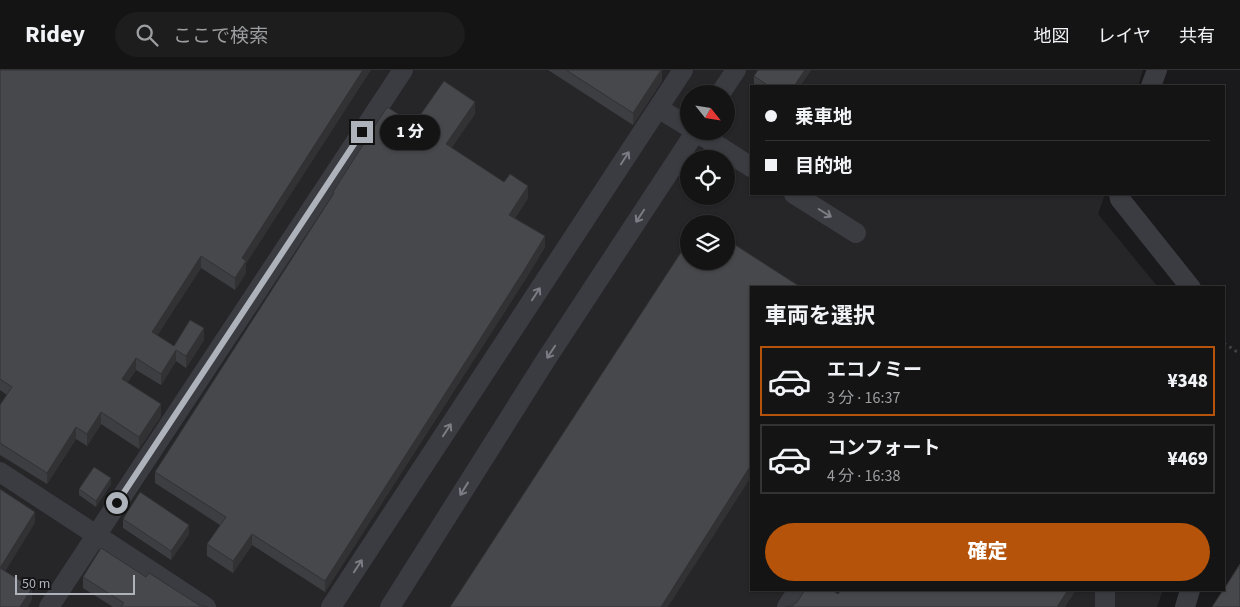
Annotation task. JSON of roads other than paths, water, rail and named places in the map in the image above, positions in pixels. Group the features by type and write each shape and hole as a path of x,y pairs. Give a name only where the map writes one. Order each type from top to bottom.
{"street":[{"path":"49,607 403,70"},
{"path":"331,607 683,70"},
{"path":"726,85 736,70"},
{"path":"1151,85 1156,70"},
{"path":"658,108 680,121"},
{"path":"390,607 547,358 689,140"},
{"path":"709,140 750,166"},
{"path":"796,195 856,233"},
{"path":"1119,195 1120,199 1189,286"},
{"path":"0,472 206,607"},
{"path":"787,607 797,591"},
{"path":"1105,591 1105,607"},
{"path":"1185,607 1190,591"}]}
